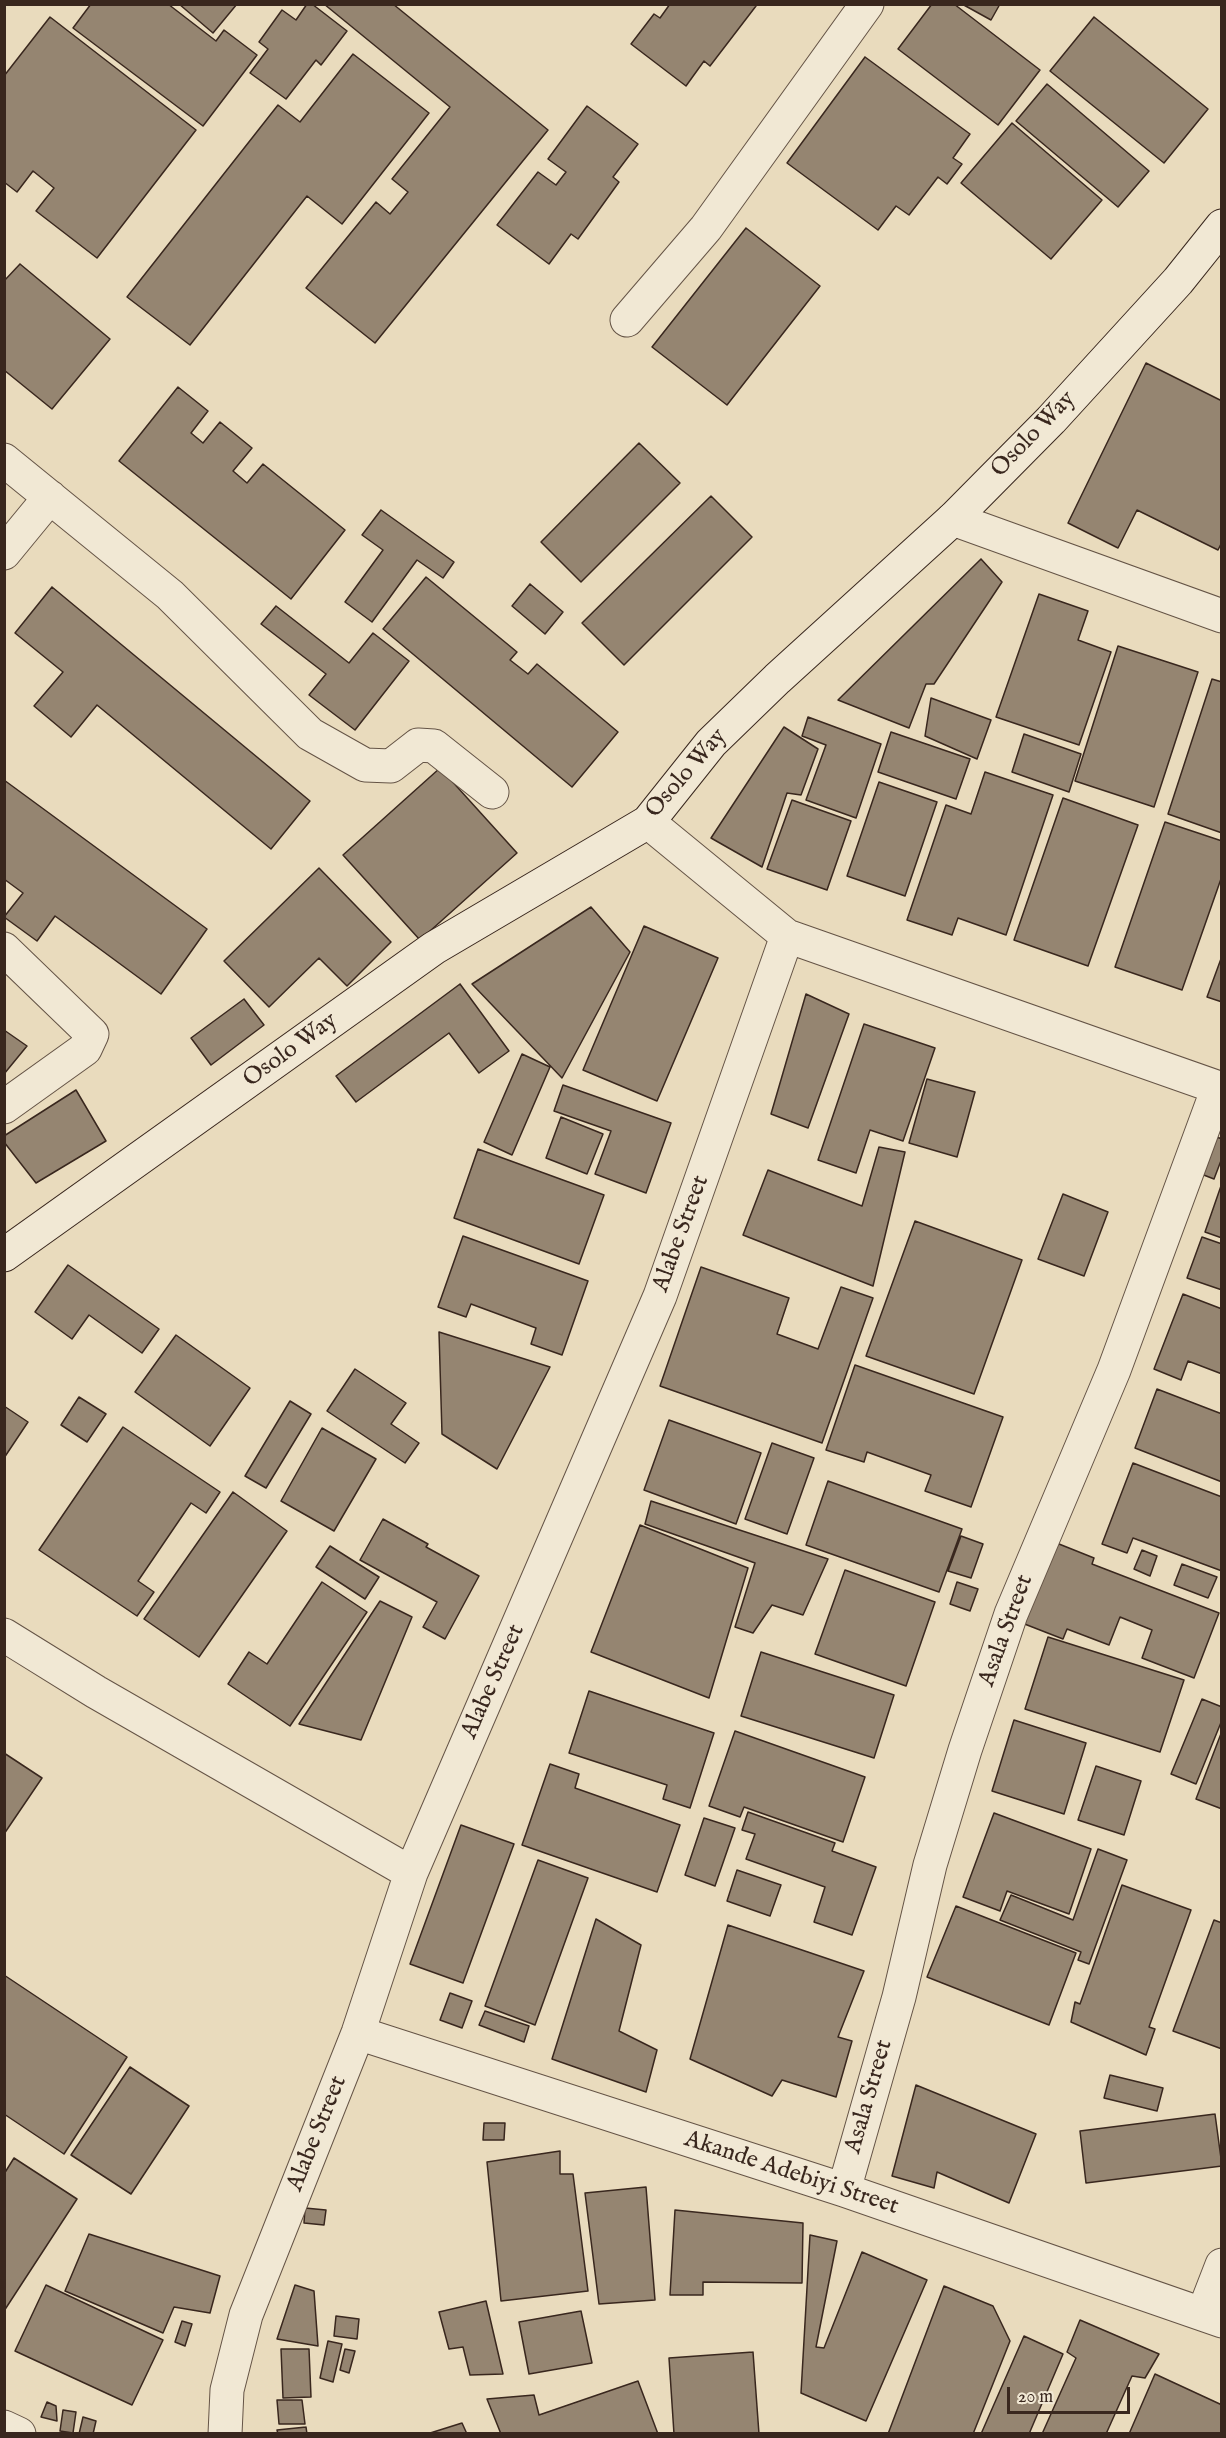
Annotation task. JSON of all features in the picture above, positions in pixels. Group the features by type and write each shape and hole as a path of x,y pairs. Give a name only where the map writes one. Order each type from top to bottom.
{"street":[{"path":"627,320 706,228 867,4"},
{"name":"Osolo Way","path":"4,1255 434,948 648,822 711,743 777,679 953,519 1051,420 1178,280 1221,226"},
{"path":"4,460 170,596 310,734 365,765 391,766 418,745 434,746 492,792"},
{"path":"4,553 50,497"},
{"path":"953,519 1221,616"},
{"path":"648,822 787,936 1220,1088"},
{"name":"Alabe Street","path":"225,2433 227,2390 246,2315 358,2033 411,1873 660,1296 787,936"},
{"path":"4,950 92,1034 86,1049 4,1107"},
{"name":"Asala Street","path":"844,2190 899,1997 930,1865 965,1750 1011,1614 1114,1370 1220,1088"},
{"path":"4,1635 96,1692 411,1873"},
{"name":"Akande Adebiyi Street","path":"358,2033 844,2190 1212,2318"},
{"path":"1212,2318 1221,2265"},
{"path":"4,2427 20,2433"}],"building":[{"path":"91,4 168,4 216,41 224,30 257,55 203,126 73,28"},
{"path":"179,4 237,4 213,33"},
{"path":"307,4 312,4 347,31 321,65 316,60 286,99 250,73 268,49 259,42 282,10 296,20"},
{"path":"324,4 393,4 548,130 375,343 306,288 376,202 390,214 408,192 392,179 450,107"},
{"path":"670,4 754,4 756,6 710,66 704,61 686,86 631,44 654,14 660,18"},
{"path":"932,4 954,4 1040,70 998,125 898,49"},
{"path":"962,4 1000,4 991,20"},
{"path":"50,17 196,130 97,258 36,211 54,188 33,171 17,192 4,182 4,76"},
{"path":"1094,17 1208,109 1164,163 1050,71"},
{"path":"353,54 429,113 342,224 307,196 190,345 127,297 278,105 300,122"},
{"path":"865,57 970,134 953,158 962,164 947,184 938,177 909,215 896,206 878,230 787,163"},
{"path":"1047,84 1149,171 1118,207 1016,121"},
{"path":"587,106 638,144 613,177 619,182 578,239 571,234 549,264 497,225 538,172 556,185 566,172 548,159"},
{"path":"1012,123 1102,200 1051,259 961,183"},
{"path":"746,228 820,286 727,405 652,347"},
{"path":"20,264 110,339 52,409 4,370 4,281"},
{"path":"1146,363 1222,401 1222,542 1218,550 1137,510 1118,548 1068,523"},
{"path":"178,387 208,411 191,433 203,443 220,422 252,448 233,471 247,483 263,464 345,530 291,599 119,461"},
{"path":"639,443 680,483 581,582 541,542"},
{"path":"711,496 752,537 624,665 582,623"},
{"path":"381,510 454,562 443,578 417,560 372,622 345,602 383,550 362,535"},
{"path":"981,559 1002,582 934,684 926,684 909,728 838,700"},
{"path":"426,577 517,652 510,660 528,674 537,664 618,732 572,787 383,629"},
{"path":"530,584 563,612 545,634 512,606"},
{"path":"52,587 310,801 271,849 97,705 71,737 34,706 63,672 15,633"},
{"path":"1039,594 1088,611 1078,640 1111,652 1079,745 996,717"},
{"path":"276,606 349,663 373,633 409,661 355,730 309,695 326,674 261,624"},
{"path":"1118,646 1198,672 1154,807 1075,781"},
{"path":"1212,679 1222,682 1222,833 1168,814"},
{"path":"931,698 991,720 977,759 925,736"},
{"path":"808,717 881,744 856,818 806,800 826,745 802,736"},
{"path":"784,727 818,749 801,795 787,793 762,867 711,838"},
{"path":"891,732 970,759 956,799 878,772"},
{"path":"1024,734 1081,754 1069,792 1012,772"},
{"path":"440,768 517,853 420,940 343,855"},
{"path":"985,772 1053,795 1006,935 958,918 952,935 907,920 946,805 971,814"},
{"path":"4,780 207,929 161,994 55,916 37,941 4,917 23,893 4,879"},
{"path":"879,782 937,802 905,896 847,876"},
{"path":"1063,798 1138,825 1088,966 1014,940"},
{"path":"792,800 851,821 827,890 767,869"},
{"path":"1165,822 1222,841 1222,876 1182,990 1115,967"},
{"path":"319,868 391,942 347,986 319,958 269,1007 224,961"},
{"path":"591,907 630,952 562,1078 472,984"},
{"path":"644,926 718,958 657,1101 583,1070"},
{"path":"1222,956 1222,1002 1207,997"},
{"path":"460,984 509,1051 479,1073 449,1033 356,1102 336,1076"},
{"path":"806,994 849,1014 808,1128 771,1114"},
{"path":"244,999 264,1025 211,1065 191,1038"},
{"path":"864,1024 935,1048 903,1141 870,1130 856,1173 818,1160"},
{"path":"4,1030 27,1046 4,1074"},
{"path":"522,1054 550,1067 512,1155 484,1142"},
{"path":"927,1079 975,1092 957,1157 909,1143"},
{"path":"563,1085 671,1123 646,1193 595,1174 611,1131 554,1111"},
{"path":"76,1090 106,1141 36,1183 4,1142 4,1136"},
{"path":"561,1117 603,1134 587,1174 546,1158"},
{"path":"1209,1134 1222,1139 1222,1158 1214,1179 1196,1172"},
{"path":"879,1147 905,1152 873,1286 743,1235 768,1170 862,1206"},
{"path":"478,1149 604,1195 579,1264 454,1218"},
{"path":"1222,1183 1222,1238 1205,1232"},
{"path":"1063,1194 1108,1212 1084,1276 1038,1259"},
{"path":"915,1221 1022,1260 974,1394 866,1356"},
{"path":"463,1236 588,1281 562,1355 531,1344 536,1328 471,1304 466,1317 438,1307"},
{"path":"1202,1237 1222,1244 1222,1290 1187,1278"},
{"path":"68,1265 159,1329 142,1353 89,1315 72,1339 35,1312"},
{"path":"701,1267 789,1298 777,1334 818,1349 841,1287 873,1298 822,1443 660,1386"},
{"path":"1183,1294 1222,1309 1222,1374 1188,1361 1181,1380 1154,1369"},
{"path":"439,1332 550,1367 497,1469 442,1434"},
{"path":"176,1335 250,1388 210,1446 135,1392"},
{"path":"855,1365 1003,1417 971,1507 925,1491 931,1475 867,1452 864,1462 826,1450"},
{"path":"355,1369 406,1403 391,1424 419,1443 405,1463 327,1411"},
{"path":"1157,1389 1222,1414 1222,1482 1135,1448"},
{"path":"79,1397 106,1414 87,1442 61,1425"},
{"path":"290,1401 311,1414 266,1488 245,1476"},
{"path":"4,1406 28,1422 4,1458"},
{"path":"669,1420 761,1453 736,1524 644,1490"},
{"path":"123,1427 220,1492 206,1513 191,1503 138,1581 154,1592 137,1616 39,1550"},
{"path":"322,1428 376,1459 334,1531 281,1501"},
{"path":"772,1443 814,1458 787,1534 745,1519"},
{"path":"1133,1463 1222,1497 1222,1571 1133,1538 1127,1553 1102,1544"},
{"path":"828,1481 962,1529 939,1592 806,1545"},
{"path":"233,1492 287,1531 199,1657 144,1619"},
{"path":"651,1501 828,1559 803,1615 772,1605 753,1633 735,1627 755,1563 645,1524"},
{"path":"383,1519 428,1544 426,1547 479,1576 445,1639 423,1627 437,1602 360,1560"},
{"path":"640,1525 748,1568 709,1698 591,1652"},
{"path":"961,1536 983,1544 971,1578 948,1571"},
{"path":"1054,1542 1094,1558 1092,1564 1219,1613 1194,1678 1142,1658 1152,1630 1120,1617 1109,1645 1067,1629 1063,1639 1022,1623"},
{"path":"330,1546 379,1577 365,1599 316,1567"},
{"path":"1142,1550 1157,1556 1150,1576 1134,1569"},
{"path":"1182,1564 1217,1577 1208,1598 1174,1585"},
{"path":"845,1570 935,1602 906,1686 815,1654"},
{"path":"322,1582 367,1612 290,1726 228,1684 249,1652 267,1664"},
{"path":"957,1582 978,1589 970,1611 950,1604"},
{"path":"380,1601 412,1617 361,1740 299,1724"},
{"path":"1048,1637 1184,1680 1160,1752 1025,1709"},
{"path":"761,1652 894,1695 874,1758 741,1716"},
{"path":"589,1691 714,1733 690,1808 663,1799 667,1785 569,1753"},
{"path":"1202,1699 1222,1707 1222,1720 1196,1784 1171,1774"},
{"path":"1014,1720 1086,1743 1064,1814 992,1791"},
{"path":"735,1731 865,1777 843,1842 744,1807 740,1817 709,1806"},
{"path":"1222,1731 1222,1809 1196,1799"},
{"path":"4,1753 42,1778 4,1834"},
{"path":"550,1764 579,1774 575,1788 680,1825 657,1892 522,1845"},
{"path":"1096,1766 1141,1781 1124,1835 1078,1820"},
{"path":"748,1812 835,1843 832,1851 876,1867 852,1935 814,1922 825,1887 746,1859 755,1834 742,1830"},
{"path":"994,1813 1091,1849 1069,1914 1007,1891 1000,1911 963,1897"},
{"path":"704,1818 735,1828 715,1886 685,1875"},
{"path":"461,1825 514,1844 463,1983 410,1964"},
{"path":"1098,1849 1127,1860 1089,1964 1078,1960 1081,1952 1000,1920 1011,1895 1073,1920"},
{"path":"538,1860 588,1878 535,2025 485,2006"},
{"path":"737,1870 781,1885 770,1916 727,1901"},
{"path":"1122,1885 1191,1910 1149,2027 1155,2029 1146,2055 1071,2022 1075,2002 1080,2004"},
{"path":"956,1906 1076,1953 1049,2025 927,1977"},
{"path":"596,1919 641,1945 619,2031 657,2050 646,2092 552,2059"},
{"path":"1214,1920 1222,1923 1222,2049 1173,2031"},
{"path":"728,1925 864,1971 838,2037 852,2041 836,2097 782,2080 772,2096 690,2059"},
{"path":"4,1975 127,2057 64,2154 4,2114"},
{"path":"450,1993 472,2001 462,2028 440,2020"},
{"path":"485,2011 529,2026 524,2042 479,2025"},
{"path":"130,2067 189,2106 131,2194 71,2155"},
{"path":"1110,2075 1163,2088 1157,2111 1104,2098"},
{"path":"916,2085 1036,2134 1009,2203 937,2172 934,2188 892,2176"},
{"path":"1215,2114 1222,2166 1086,2183 1080,2131"},
{"path":"484,2123 505,2123 504,2140 483,2140"},
{"path":"560,2151 560,2174 573,2174 588,2291 501,2301 487,2162"},
{"path":"14,2158 77,2199 4,2311 4,2174"},
{"path":"646,2187 655,2300 599,2304 585,2193"},
{"path":"305,2208 326,2210 324,2225 304,2223"},
{"path":"675,2210 803,2223 802,2283 703,2282 703,2295 670,2295"},
{"path":"89,2234 220,2276 210,2313 174,2307 163,2333 65,2291"},
{"path":"810,2235 837,2241 816,2347 824,2348 862,2252 927,2280 866,2421 801,2393"},
{"path":"46,2285 163,2340 132,2405 15,2351"},
{"path":"295,2285 314,2291 318,2346 277,2339"},
{"path":"944,2286 993,2306 1010,2341 973,2434 888,2434"},
{"path":"486,2301 503,2374 470,2375 463,2347 449,2349 439,2312"},
{"path":"581,2311 592,2363 529,2374 519,2322"},
{"path":"336,2316 359,2319 357,2339 334,2336"},
{"path":"1080,2320 1159,2354 1145,2378 1132,2376 1106,2434 1042,2434 1076,2358 1067,2352"},
{"path":"182,2321 192,2324 185,2346 175,2342"},
{"path":"1024,2336 1063,2354 1029,2434 981,2434"},
{"path":"328,2341 342,2344 333,2382 320,2378"},
{"path":"281,2349 309,2349 311,2397 283,2398"},
{"path":"345,2349 355,2351 349,2373 340,2370"},
{"path":"753,2352 759,2434 674,2434 669,2358"},
{"path":"1155,2374 1222,2405 1222,2434 1129,2434"},
{"path":"638,2381 658,2434 501,2434 487,2399 534,2395 539,2415"},
{"path":"277,2400 302,2400 305,2424 279,2424"},
{"path":"47,2402 56,2406 57,2421 41,2417"},
{"path":"63,2410 76,2412 73,2433 60,2431"},
{"path":"83,2417 96,2421 93,2434 79,2434"},
{"path":"462,2423 467,2434 427,2434"},
{"path":"306,2427 307,2434 278,2434 277,2430"}]}
